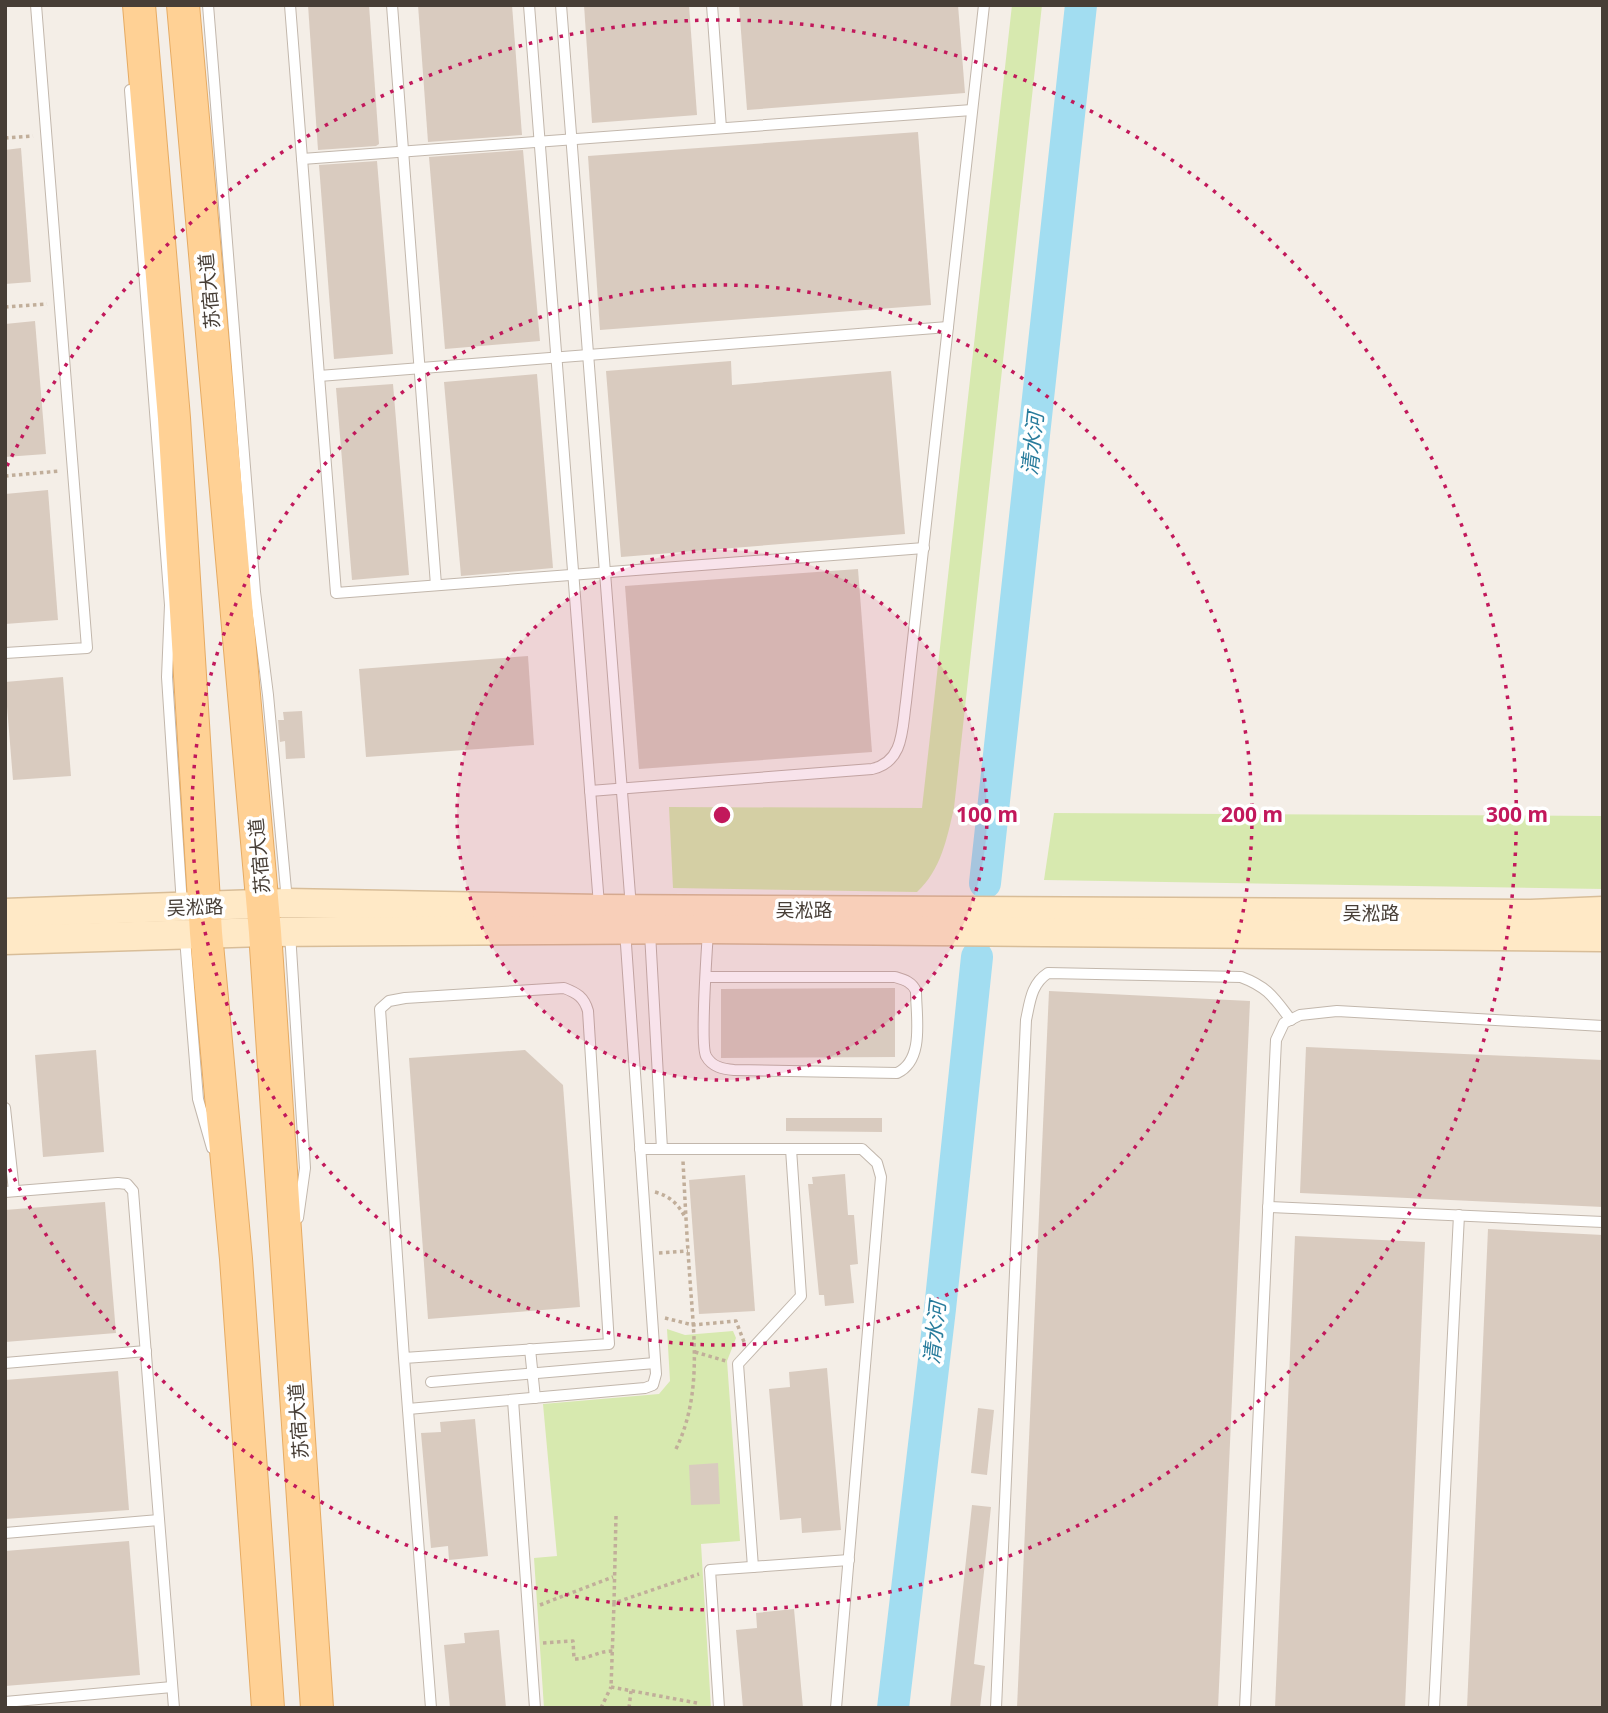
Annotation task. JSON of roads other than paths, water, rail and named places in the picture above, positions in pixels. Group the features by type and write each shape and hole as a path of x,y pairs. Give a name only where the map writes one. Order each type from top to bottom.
{"main road":[{"path":"139,5 174,418 195,920 236,1259 268,1708"},
{"name":"苏宿大道","path":"183,5 280,917 317,1708"},
{"name":"吴淞路","path":"5,940 195,920 280,917 626,919 1517,914 1603,911"},
{"name":"吴淞路","path":"5,913 195,920"},
{"name":"吴淞路","path":"626,919 708,929 1603,937"}],"lane":[{"path":"5,653 87,648 36,5"},
{"path":"208,5 253,579 268,695 280,917 305,1168 298,1219 299,1232"},
{"path":"290,5 336,593 924,548"},
{"path":"392,5 436,585"},
{"path":"529,5 590,791 626,919 662,1149"},
{"path":"408,1409 645,1388 653,1385 656,1374 626,919 622,789 561,5"},
{"path":"712,5 721,128"},
{"path":"590,791 885,766 899,747 924,548 984,5"},
{"path":"129,75 170,605 167,677 195,920 198,1099 212,1148 213,1162"},
{"path":"302,159 972,110"},
{"path":"319,376 948,327"},
{"path":"706,977 895,977 905,980 913,984 916,992 916,1050 911,1062 897,1073 721,1069 705,1055 706,977 708,929"},
{"path":"996,1708 1025,1034 1031,994 1039,979 1048,973 1241,977 1259,983 1291,1020"},
{"path":"404,1358 609,1344 588,1012 585,1001 577,993 564,988 405,998 388,1001 380,1009 404,1358 430,1708"},
{"path":"1245,1708 1276,1040 1284,1023 1300,1015 1337,1011 1603,1026"},
{"path":"5,1108 10,1192 127,1184 133,1191 174,1708"},
{"path":"640,1149 862,1149 877,1163 881,1177 836,1708"},
{"path":"753,1567 738,1364 801,1296 792,1149"},
{"path":"1268,1207 1603,1222"},
{"path":"1434,1708 1459,1215"},
{"path":"530,1349 535,1398"},
{"path":"5,1363 146,1352"},
{"path":"431,1382 655,1363"},
{"path":"513,1399 535,1708"},
{"path":"5,1533 159,1520"},
{"path":"719,1708 710,1570 849,1560"},
{"path":"5,1702 172,1687"}],"waterway":[{"name":"清水河","path":"985,883 1081,5"},
{"name":"清水河","path":"893,1708 940,1309 977,957"}]}
